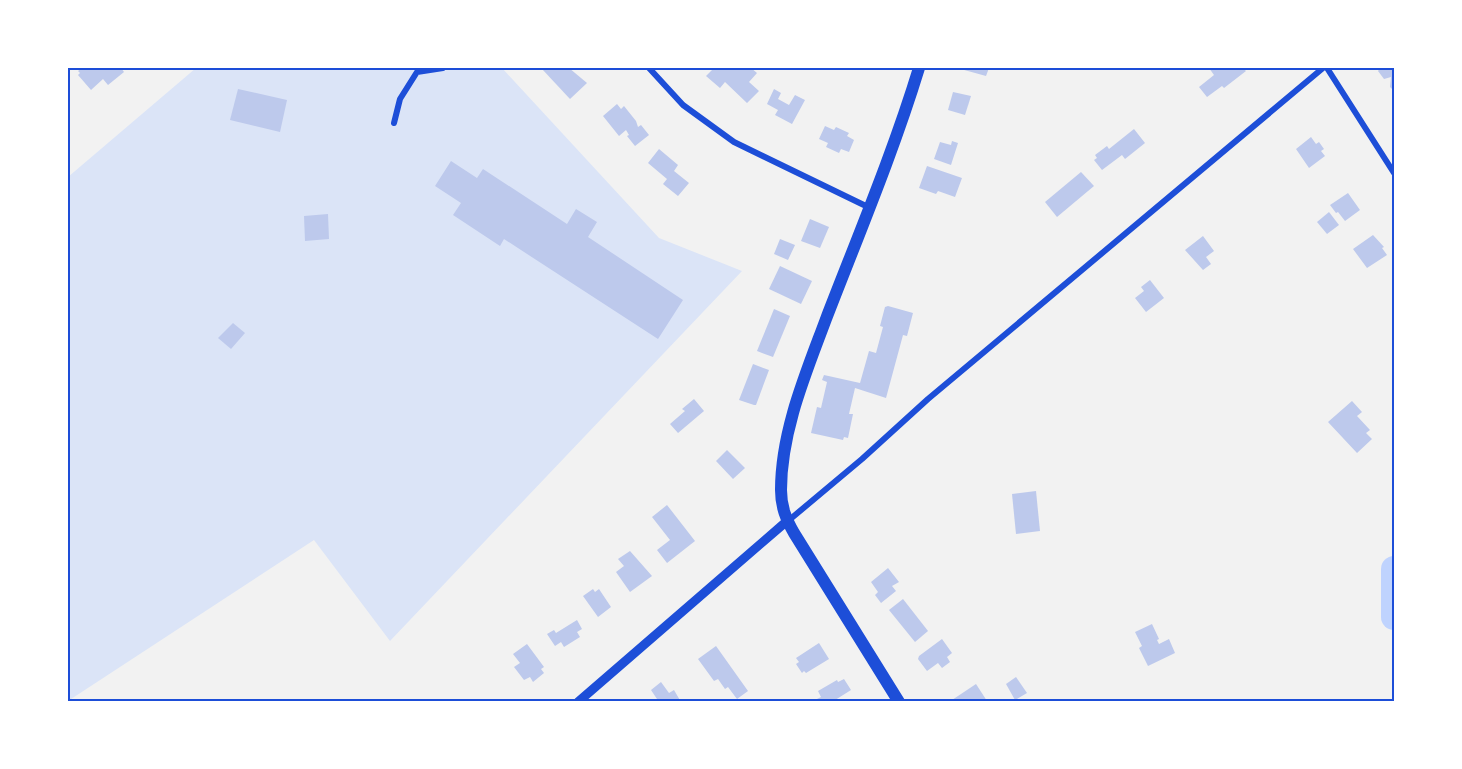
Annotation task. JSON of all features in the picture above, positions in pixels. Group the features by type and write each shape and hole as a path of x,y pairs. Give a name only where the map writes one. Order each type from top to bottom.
{"main road":[{"path":"900,702 787,521 783,510 782,482 787,438 795,407 868,207 904,117 920,68"}],"street":[{"path":"394,123 400,99 417,72 443,68"},
{"path":"649,68 683,105 734,142 868,207"},
{"path":"578,702 862,459 928,399 1325,68 1395,173"}],"shaded area":[{"path":"196,68 502,68 659,238 742,271 390,641 314,540 68,701 68,177"}],"building":[{"path":"82,68 121,68 124,72 108,85 103,79 91,90 78,75 80,73 78,71"},
{"path":"569,68 587,83 570,99 542,69"},
{"path":"714,68 751,68 757,73 749,82 759,91 747,103 725,82 720,88 706,76"},
{"path":"957,68 989,68 986,76"},
{"path":"1209,68 1243,68 1246,71 1224,88 1222,86 1207,97 1199,87 1214,75"},
{"path":"1380,68 1394,68 1394,91 1390,87 1391,77 1384,79 1378,71"},
{"path":"238,89 287,100 280,132 230,120"},
{"path":"774,89 781,93 778,99 789,105 795,95 805,100 792,124 775,115 778,110 767,104"},
{"path":"953,92 971,96 965,115 948,110"},
{"path":"617,104 621,109 624,106 638,127 641,125 649,135 635,146 627,136 629,135 626,130 619,136 603,116"},
{"path":"825,126 834,130 836,127 849,133 847,136 854,140 849,152 841,149 839,153 826,147 828,143 819,139"},
{"path":"1134,129 1145,143 1125,159 1122,155 1102,170 1094,160 1097,158 1095,155 1107,146 1109,149"},
{"path":"1311,137 1316,144 1319,142 1324,149 1321,151 1325,156 1309,168 1296,149"},
{"path":"952,141 958,143 951,165 934,159 940,142 951,145"},
{"path":"659,149 678,165 674,171 689,183 678,196 663,184 667,179 648,163"},
{"path":"451,161 477,178 483,169 567,224 576,209 597,222 588,237 683,300 658,339 504,239 500,246 453,215 461,203 435,186"},
{"path":"927,166 962,178 955,197 919,188"},
{"path":"1081,172 1094,186 1057,217 1045,202"},
{"path":"1348,193 1360,210 1345,221 1330,205"},
{"path":"1329,212 1339,225 1327,234 1317,222"},
{"path":"328,214 329,239 305,241 304,216"},
{"path":"810,219 829,227 820,248 801,241"},
{"path":"1373,235 1384,247 1382,248 1387,255 1367,268 1353,249"},
{"path":"1203,236 1214,251 1206,257 1211,264 1203,270 1185,250"},
{"path":"780,239 795,245 788,260 774,254"},
{"path":"780,266 812,281 801,304 769,289"},
{"path":"1150,280 1164,298 1146,312 1135,298 1144,291 1141,287"},
{"path":"885,307 913,313 907,336 903,335 886,398 855,388 849,414 853,414 848,438 844,437 843,440 811,433 817,407 821,408 827,382 822,380 824,375 860,383 869,351 876,353 883,327 880,326"},
{"path":"774,309 790,316 773,357 757,351"},
{"path":"233,323 245,333 231,349 218,338"},
{"path":"753,364 769,370 756,405 739,400"},
{"path":"694,399 704,411 678,433 670,424 685,411 682,409"},
{"path":"1352,401 1362,412 1357,416 1370,430 1366,433 1372,439 1357,453 1328,422"},
{"path":"727,450 745,468 733,479 716,461"},
{"path":"1036,491 1040,531 1016,534 1012,494"},
{"path":"667,505 695,541 667,563 657,550 670,540 652,517"},
{"path":"630,551 652,576 630,592 616,572 624,566 618,559"},
{"path":"888,568 899,582 892,586 896,591 881,603 875,595 878,592 871,582"},
{"path":"593,589 595,592 599,589 611,607 598,617 583,596"},
{"path":"903,599 928,631 915,642 889,610"},
{"path":"577,620 582,629 577,632 580,637 564,647 561,642 555,646 547,634 554,630 556,633"},
{"path":"1152,624 1159,644 1169,639 1175,653 1148,666 1139,648 1142,646 1135,632"},
{"path":"942,639 952,653 947,657 950,662 942,668 938,663 927,671 918,659 919,656"},
{"path":"819,643 829,659 806,673 804,671 802,673 796,664 799,662 796,658"},
{"path":"527,644 544,667 541,669 544,673 533,682 530,677 524,680 514,667 520,663 513,654"},
{"path":"716,646 748,691 737,699 728,687 725,689 718,679 714,681 698,659"},
{"path":"1016,677 1027,693 1015,700 1006,684"},
{"path":"844,679 851,690 832,702 819,702 817,699 821,697 818,691 837,680 838,682"},
{"path":"661,682 669,693 674,690 681,702 659,702 651,690"},
{"path":"976,684 986,702 949,702"}],"waterway":[{"path":"1394,569 1394,617"}]}
